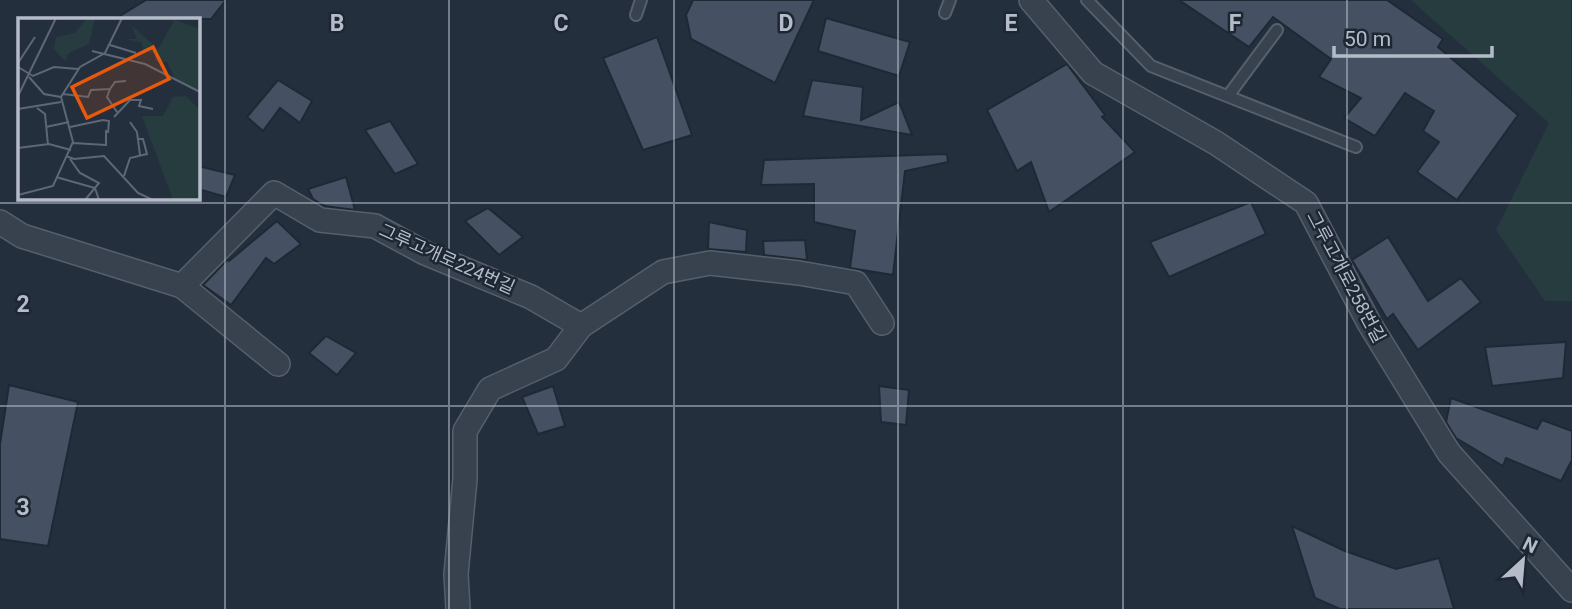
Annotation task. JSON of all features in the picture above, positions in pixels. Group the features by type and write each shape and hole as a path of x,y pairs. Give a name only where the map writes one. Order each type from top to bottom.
{"street":[{"name":"그루고개로258번길","path":"1031,0 1093,74 1216,142 1306,203 1369,323 1449,453 1572,590"},
{"name":"그루고개로224번길","path":"182,286 274,193 320,220 375,226 425,253 531,297 581,326"},
{"path":"0,222 22,236 182,286 278,364"},
{"path":"458,609 456,574 465,480 465,431 490,389 556,359 581,326 663,272 710,263 799,272 856,283 882,323"}],"lane":[{"path":"636,15 641,0"},
{"path":"945,13 950,0"},
{"path":"1087,0 1152,66 1356,147"},
{"path":"1228,96 1277,30"}],"green space":[{"path":"1411,0 1571,0 1572,301 1545,301 1496,230 1549,123"}],"building":[{"path":"146,0 226,0 211,19 117,18"},
{"path":"693,0 814,0 775,83 691,39 686,15"},
{"path":"1179,0 1387,0 1443,39 1438,47 1518,115 1457,200 1417,172 1439,142 1423,131 1434,111 1405,93 1375,136 1344,118 1361,98 1319,77 1331,59 1273,17 1249,47"},
{"path":"826,18 910,42 899,76 818,51"},
{"path":"657,37 692,135 643,150 603,58"},
{"path":"1067,64 1105,115 1102,117 1135,152 1049,212 1031,162 1017,171 987,110"},
{"path":"278,80 312,101 300,123 280,108 263,131 247,117"},
{"path":"812,80 863,87 861,120 899,102 912,135 803,116"},
{"path":"390,121 418,164 395,174 365,130"},
{"path":"947,154 948,162 905,171 893,275 850,268 855,231 814,222 814,184 761,185 764,160"},
{"path":"200,166 235,175 226,197 200,190"},
{"path":"346,177 355,210 325,206 313,199 308,189"},
{"path":"1251,202 1266,234 1169,277 1150,242"},
{"path":"488,208 523,237 499,255 465,221"},
{"path":"277,221 301,244 274,264 266,258 231,305 203,285 228,259 229,261"},
{"path":"709,222 747,230 746,252 708,249"},
{"path":"1388,237 1428,301 1461,278 1481,302 1418,350 1393,314 1387,319 1352,260"},
{"path":"805,240 807,260 764,255 763,241"},
{"path":"326,336 356,353 337,375 309,353"},
{"path":"1566,342 1563,378 1492,386 1485,347"},
{"path":"9,385 78,402 48,546 0,539 0,444"},
{"path":"553,386 565,426 538,434 522,397"},
{"path":"879,386 909,390 906,425 881,422"},
{"path":"1451,398 1537,429 1542,420 1572,431 1572,460 1561,481 1506,458 1503,466 1456,438 1446,422"},
{"path":"1292,526 1345,551 1396,569 1439,558 1454,609 1340,609 1315,598"}]}
